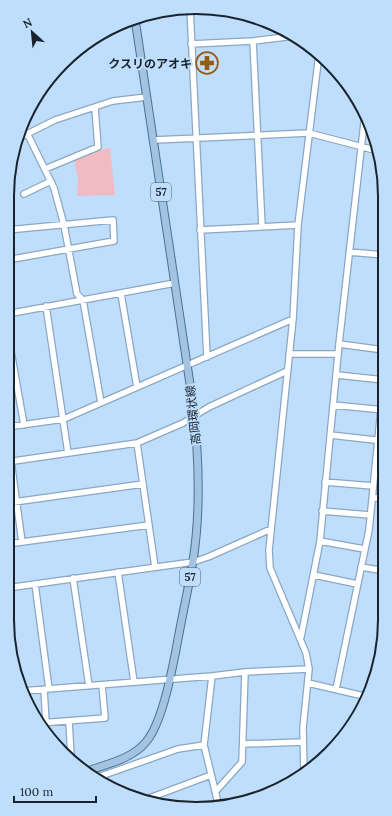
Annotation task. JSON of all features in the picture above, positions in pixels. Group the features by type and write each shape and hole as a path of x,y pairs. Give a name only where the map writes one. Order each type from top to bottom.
{"main road":[{"name":"高岡環状線","path":"92,769 124,758 146,742 152,733 170,679 193,562 197,517 198,456 195,418 136,24"}],"street":[{"path":"190,14 207,357"},
{"path":"191,44 253,42 285,37"},
{"path":"253,42 262,227"},
{"path":"304,766 303,728 309,669 301,637 270,568 269,550 293,319 298,225 317,60"},
{"path":"25,135 55,120 113,101 147,96"},
{"path":"45,169 98,147 95,108"},
{"path":"301,637 320,541 339,344 364,126"},
{"path":"154,140 309,133 372,150"},
{"path":"28,134 51,181 64,225 77,294 83,300 101,403"},
{"path":"24,194 51,181"},
{"path":"14,229 113,220 114,240 14,259"},
{"path":"200,230 298,225"},
{"path":"349,252 378,254"},
{"path":"14,313 175,283"},
{"path":"121,294 137,387"},
{"path":"46,306 68,453"},
{"path":"14,426 64,419 293,319"},
{"path":"339,344 378,349"},
{"path":"289,354 338,354"},
{"path":"14,369 24,425"},
{"path":"14,460 137,443 195,418 209,407 287,371"},
{"path":"337,375 378,379"},
{"path":"333,405 378,410"},
{"path":"336,689 364,548 369,530 378,434"},
{"path":"330,435 377,440"},
{"path":"137,443 154,567"},
{"path":"326,482 373,486"},
{"path":"16,502 143,484"},
{"path":"14,490 22,542"},
{"path":"372,498 378,498"},
{"path":"322,511 370,516"},
{"path":"14,543 149,525"},
{"path":"14,587 193,562 208,557 271,529"},
{"path":"320,541 364,548"},
{"path":"361,567 378,570"},
{"path":"118,572 134,682"},
{"path":"314,575 357,584"},
{"path":"73,578 89,686"},
{"path":"35,584 47,689 43,719"},
{"path":"28,690 245,672 309,669"},
{"path":"216,791 242,762 245,672"},
{"path":"212,676 204,745 218,800"},
{"path":"308,683 361,695"},
{"path":"46,723 105,718 102,685"},
{"path":"68,721 71,752"},
{"path":"243,744 303,742"},
{"path":"102,776 178,749 204,745"},
{"path":"152,797 212,775"}],"shaded area":[{"path":"110,148 115,195 77,196 78,177 74,160 100,150"}],"place":[{"name":"クスリのアオキ","path":"207,63"}]}
